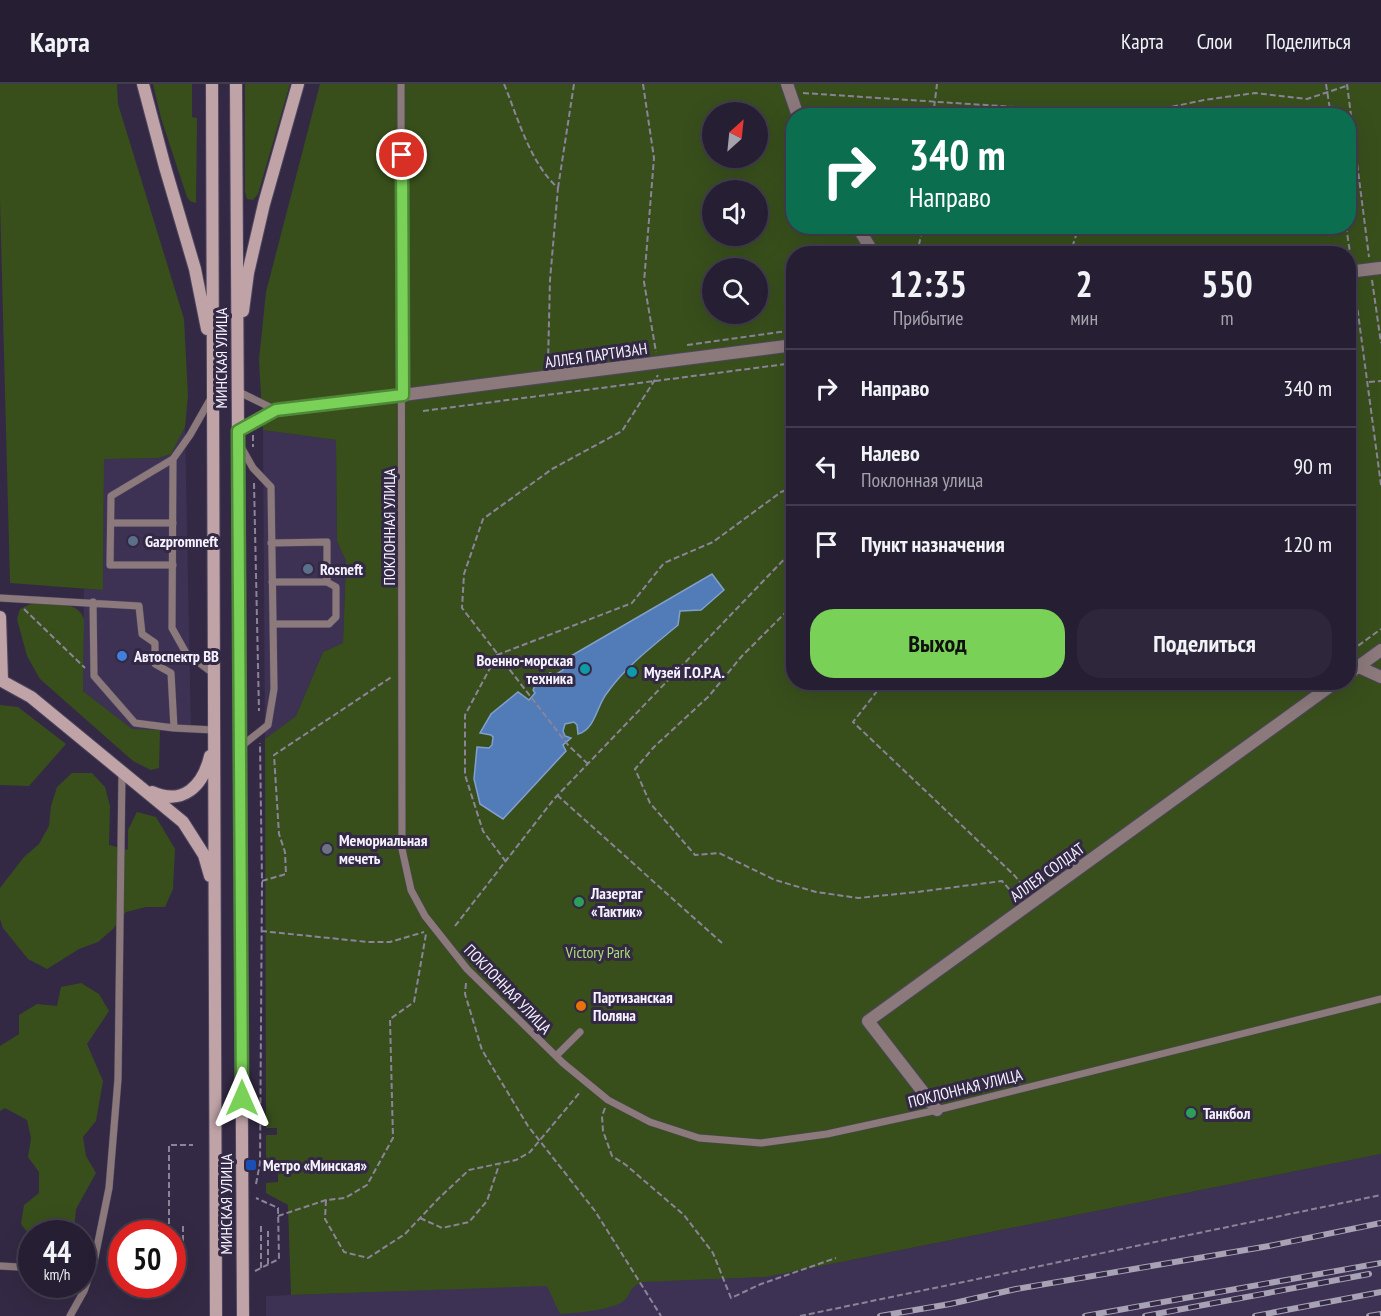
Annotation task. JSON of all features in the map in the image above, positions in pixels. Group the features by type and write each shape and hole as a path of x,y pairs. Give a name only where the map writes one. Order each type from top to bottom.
{"main road":[{"path":"143,84 195,269 212,357"},
{"name":"МИНСКАЯ УЛИЦА","path":"212,84 216,1316"},
{"name":"МИНСКАЯ УЛИЦА","path":"236,84 243,1316"},
{"path":"237,354 248,273 264,204 298,84"},
{"path":"0,617 1,680 31,697 183,822 204,855 214,888"},
{"path":"143,787 160,796 175,797 194,788 206,770 214,736"}],"street":[{"path":"788,88 795,108"},
{"path":"1356,270 1375,268"},
{"name":"АЛЛЕЯ ПАРТИЗАН","path":"403,395 786,346"},
{"path":"1356,665 1381,650"},
{"path":"1356,668 1381,677"},
{"name":"АЛЛЕЯ СОЛДАТ","path":"937,1110 868,1021 1325,690"}],"lane":[{"name":"ПОКЛОННАЯ УЛИЦА","path":"401,84 402,849 411,890 425,916 467,969 556,1056 608,1100 650,1122 699,1138 761,1143 827,1134 937,1110 1381,999"},
{"path":"237,391 276,410"},
{"path":"173,565 110,565 111,496 173,459 190,435 212,395"},
{"path":"240,748 268,725 274,689 271,488 254,468 238,436 254,422 276,410 403,395"},
{"path":"173,459 172,628 186,653 214,674"},
{"path":"111,522 173,523"},
{"path":"272,543 327,542 327,582"},
{"path":"272,582 327,582 336,587 336,617 329,624 273,624"},
{"path":"0,598 139,606 142,634 155,643 155,664 171,673 174,728"},
{"path":"93,602 94,676 135,723 214,736"},
{"path":"96,1252 109,1188 118,1079 122,771"},
{"path":"556,1056 580,1032"},
{"path":"0,1266 18,1267"},
{"path":"70,1316 80,1298"}],"path":[{"path":"504,84 518,123 548,179 558,188"},
{"path":"548,378 550,280 558,188 574,84"},
{"path":"588,764 567,745 462,608 464,574 483,519 552,469 622,430 653,382 662,363 644,282 654,158 643,84"},
{"path":"934,108 937,84"},
{"path":"1326,84 1330,108"},
{"path":"1166,108 1255,93 1307,99 1347,85 1351,108"},
{"path":"788,88 934,103 1021,108"},
{"path":"1356,144 1375,268 1381,343"},
{"path":"1356,304 1379,456 1381,485"},
{"path":"423,411 786,364"},
{"path":"1368,382 1381,381"},
{"path":"254,422 262,882 260,1126"},
{"path":"506,862 483,831 465,775 465,715 497,655 632,603 664,563 713,542 786,490"},
{"path":"455,926 557,795 786,557"},
{"path":"14,599 94,676"},
{"path":"786,612 741,657 709,696 654,747 635,769 650,804 695,855 719,853 764,876 816,892 858,898 1002,881 1031,905"},
{"path":"1356,647 1381,629"},
{"path":"262,882 286,874 285,852 279,834 274,755 402,669"},
{"path":"878,690 854,722 1015,876 1031,905"},
{"path":"557,795 722,943"},
{"path":"261,932 390,942 427,931 414,1002 390,1019 393,1138 367,1185 345,1198 326,1200 278,1216"},
{"path":"467,969 465,994 482,1050 528,1126 595,1211 661,1316"},
{"path":"326,1200 325,1219 344,1252 368,1258 405,1234 469,1170 516,1160 530,1152 588,1083"},
{"path":"608,1100 602,1116 603,1131 612,1156 626,1165 684,1215 713,1253 731,1298 761,1284 836,1258"},
{"path":"169,1220 169,1145 193,1144"},
{"path":"420,1218 442,1228 469,1222 487,1201 500,1164"},
{"path":"800,1316 1381,1195"},
{"path":"253,1197 278,1208 279,1259 253,1272"},
{"path":"261,1226 261,1268"},
{"path":"268,1231 268,1264"}],"shaded area":[{"path":"185,427 191,733 132,729 83,691 84,589 103,590 104,459 158,458 170,454"},
{"path":"263,430 336,440 337,541 346,561 343,643 323,652 296,716 265,739"},
{"path":"1381,1154 1381,1316 266,1316 266,1296 766,1277"}],"green space":[{"path":"0,84 117,84 118,104 184,319 188,396 185,427 171,454 158,458 104,459 103,590 10,583 0,200"},
{"path":"153,84 192,84 192,117 197,118 196,203 187,197 161,118"},
{"path":"245,84 290,84 258,194 253,200 247,199 245,192"},
{"name":"Victory Park","path":"320,84 1381,84 1381,1154 766,1277 642,1282 617,1305 583,1312 560,1314 547,1286 291,1295 288,1205 266,1193 266,1183 278,1182 278,1160 266,1160 266,1135 277,1135 277,1128 266,1128 265,739 296,716 323,652 343,643 346,561 337,541 336,440 263,430 259,360 266,292"},
{"path":"31,604 69,605 80,613 84,619 83,691 132,729 160,730 159,768 151,770 133,761 40,679 27,656 17,619 20,609"},
{"path":"0,705 18,707 66,744 29,786 0,785"},
{"path":"72,773 92,773 105,787 110,806 109,845 128,850 128,830 137,812 156,817 175,849 173,889 165,907 146,907 126,912 113,929 98,942 79,949 47,969 28,959 3,928 0,919 0,888 24,857 39,844 49,826 51,806 57,787"},
{"path":"81,983 99,994 109,1011 87,1044 103,1081 96,1121 83,1137 86,1156 96,1173 76,1209 75,1220 22,1220 24,1205 39,1193 39,1172 28,1157 31,1138 27,1120 5,1108 0,1111 0,1046 19,1034 19,1015 37,1004 57,1006 61,987"}],"water":[{"path":"712,574 724,590 701,610 680,611 678,625 640,657 614,683 584,732 578,734 577,725 574,722 565,724 563,731 565,736 571,738 563,745 566,751 503,819 480,804 474,779 477,747 489,748 492,745 491,735 480,733 491,714 518,692 529,700 535,693 533,690 538,680 543,680 550,673 555,675 563,670 562,658 571,656"}],"railway":[{"path":"880,1316 950,1304 1016,1289 1269,1246 1381,1223"},
{"path":"1085,1316 1381,1263"},
{"path":"1145,1316 1369,1274"},
{"path":"1255,1316 1381,1292"},
{"path":"1369,1316 1381,1314"}],"place":[{"name":"Gazpromneft","path":"133,541"},
{"name":"Rosneft","path":"308,569"},
{"name":"Автоспектр ВВ","path":"122,656"},
{"name":"Военно-морская техника","path":"585,669"},
{"name":"Музей Г.О.Р.А.","path":"632,672"},
{"name":"Мемориальная мечеть","path":"327,849"},
{"name":"Лазертаг «Тактик»","path":"579,902"},
{"name":"Партизанская Поляна","path":"581,1006"},
{"name":"Танкбол","path":"1191,1113"},
{"name":"Метро «Минская»","path":"251,1165"}],"route":[{"path":"242,1098 238,431 276,410 403,395 402,155"}]}
